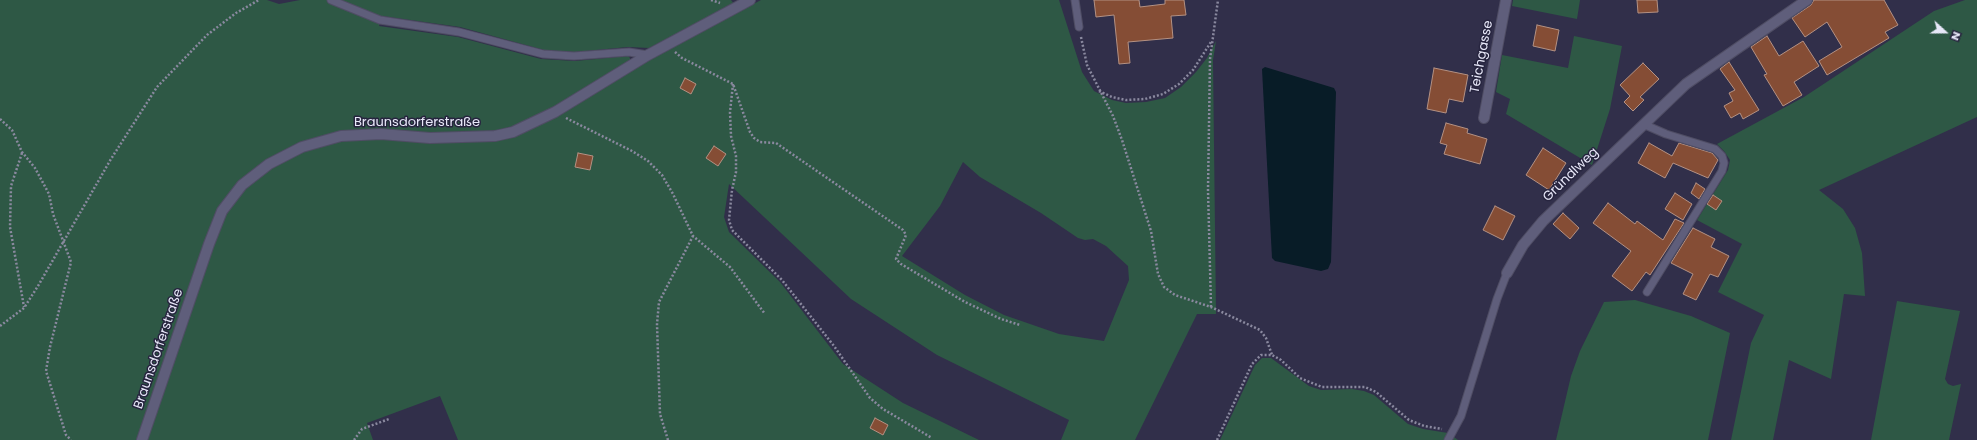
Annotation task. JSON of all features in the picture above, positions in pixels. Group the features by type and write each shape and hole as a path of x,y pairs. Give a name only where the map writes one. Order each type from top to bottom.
{"street":[{"name":"Braunsdorferstraße","path":"142,440 209,244 222,211 242,185 269,164 302,147 341,136 381,134 430,138 495,136 513,132 555,112 648,55 750,0"},
{"name":"Teichgasse","path":"1484,118 1506,0"},
{"name":"Gründlweg","path":"1507,273 1523,245 1543,221 1686,84 1709,66 1807,0"}],"lane":[{"path":"331,0 380,20 459,32 543,54 574,56 629,52 648,55"},
{"path":"1075,0 1079,27"},
{"path":"1643,124 1666,134 1715,149 1722,156 1724,163 1722,171 1647,292"},
{"name":"Gründlweg","path":"1448,440 1455,430 1461,416 1497,298 1507,273"}],"path":[{"path":"0,326 24,308 111,159 156,87 207,35 236,13 259,0"},
{"path":"1211,307 1208,190 1210,59 1218,0"},
{"path":"1079,27 1087,65 1113,116 1137,183 1151,231 1155,260 1164,287 1175,295 1211,307 1260,330 1266,338 1272,355 1310,383 1322,387 1365,387 1376,392 1409,420 1424,426 1455,430"},
{"path":"1099,90 1112,97 1126,100 1145,99 1163,94 1178,84 1193,70 1204,55 1212,40"},
{"path":"670,43 674,51 682,58 733,84 750,132 754,138 760,142 776,143 903,230 906,235 896,259 901,264 965,302 1001,319 1020,325"},
{"path":"733,84 730,112 731,136 736,156 736,172 732,190 729,220 732,230 782,280 834,346 870,398 883,409 932,438"},
{"path":"555,112 632,151 648,161 662,175 673,194 692,236 730,267 765,314"},
{"path":"0,119 12,130 22,152 35,168 49,194 53,214 71,262 50,347 46,371 66,435 71,440"},
{"path":"22,152 11,186 10,227 24,308"},
{"path":"668,440 660,414 657,324 659,302 692,236"},
{"path":"1217,440 1252,364 1261,355 1272,355"},
{"path":"354,440 362,430 389,419"}],"green space":[{"path":"0,0 267,0 279,4 300,0 731,0 734,4 649,48 628,47 575,52 544,50 460,27 382,16 379,26 458,37 541,59 575,61 628,56 630,58 630,61 552,108 527,121 494,131 470,132 472,142 495,141 514,137 558,116 651,59 761,0 1059,0 1082,72 1094,91 1112,100 1126,103 1146,102 1165,98 1181,87 1207,58 1216,41 1213,60 1216,314 1197,314 1135,440 1061,440 1069,420 937,355 851,299 729,184 724,217 729,232 780,282 843,364 903,403 979,440 458,440 440,396 367,423 373,440 0,440","holes":["963,162 980,177 1041,213 1078,238 1085,240 1093,239 1106,246 1128,266 1129,280 1104,341 1059,334 1004,315 965,295 902,256 940,206"]},
{"path":"1513,0 1580,0 1577,19 1512,6"},
{"path":"1965,0 1977,0 1977,117 1819,190 1843,209 1855,228 1862,253 1865,296 1844,294 1831,379 1789,360 1773,440 1731,440 1751,343 1764,315 1718,292 1742,244 1697,220 1728,170 1730,160 1717,144 1804,97 1934,11"},
{"path":"1574,36 1622,46 1610,109 1592,165 1506,114 1510,99 1496,92 1502,55 1568,68"},
{"path":"1635,300 1691,316 1730,333 1708,440 1556,440 1571,376 1580,351 1604,302"},
{"path":"1897,301 1960,311 1945,379 1948,384 1953,386 1961,384 1949,440 1871,440"},
{"path":"1262,358 1271,358 1309,386 1321,390 1352,389 1364,391 1374,395 1408,424 1423,429 1448,433 1458,440 1220,440 1255,365"}],"water":[{"path":"1265,67 1334,88 1336,92 1331,262 1328,269 1321,271 1275,261 1272,258 1262,69"}],"building":[{"path":"1094,0 1139,0 1140,7 1165,4 1165,0 1184,0 1186,15 1171,16 1173,38 1128,42 1130,63 1119,64 1114,15 1096,17"},
{"path":"1637,0 1657,0 1658,12 1638,13"},
{"path":"1814,0 1884,0 1898,25 1885,32 1889,38 1827,75 1819,61 1842,47 1827,22 1805,37 1792,18 1811,5"},
{"path":"1537,25 1559,30 1555,51 1533,46"},
{"path":"1767,36 1779,56 1803,41 1819,66 1794,82 1802,95 1783,106 1764,75 1767,74 1751,47"},
{"path":"1729,62 1759,110 1743,119 1740,113 1731,118 1724,106 1733,101 1729,93 1735,90 1720,69"},
{"path":"1643,63 1659,79 1640,97 1644,100 1633,111 1624,102 1630,96 1620,85"},
{"path":"1434,68 1468,75 1463,102 1449,99 1446,113 1427,109"},
{"path":"685,78 696,84 691,94 680,88"},
{"path":"1446,123 1468,129 1467,133 1487,139 1480,164 1444,154 1447,145 1440,143"},
{"path":"1649,143 1672,156 1679,143 1712,153 1718,160 1708,178 1673,163 1665,178 1638,163"},
{"path":"714,146 726,154 718,166 706,158"},
{"path":"1543,148 1566,163 1549,190 1526,175"},
{"path":"578,153 593,156 590,170 575,167"},
{"path":"1696,183 1705,189 1699,199 1691,193"},
{"path":"1675,193 1692,204 1683,220 1665,209"},
{"path":"1713,195 1722,201 1716,210 1707,204"},
{"path":"1608,203 1635,224 1637,221 1663,240 1675,219 1684,223 1650,275 1646,272 1632,291 1612,276 1631,251 1593,223"},
{"path":"1495,206 1515,216 1503,240 1483,230"},
{"path":"1563,213 1579,228 1570,239 1553,224"},
{"path":"1693,228 1715,239 1711,247 1729,256 1718,277 1710,274 1696,300 1683,294 1693,274 1671,263"},
{"path":"875,418 888,425 883,435 870,428"}]}
